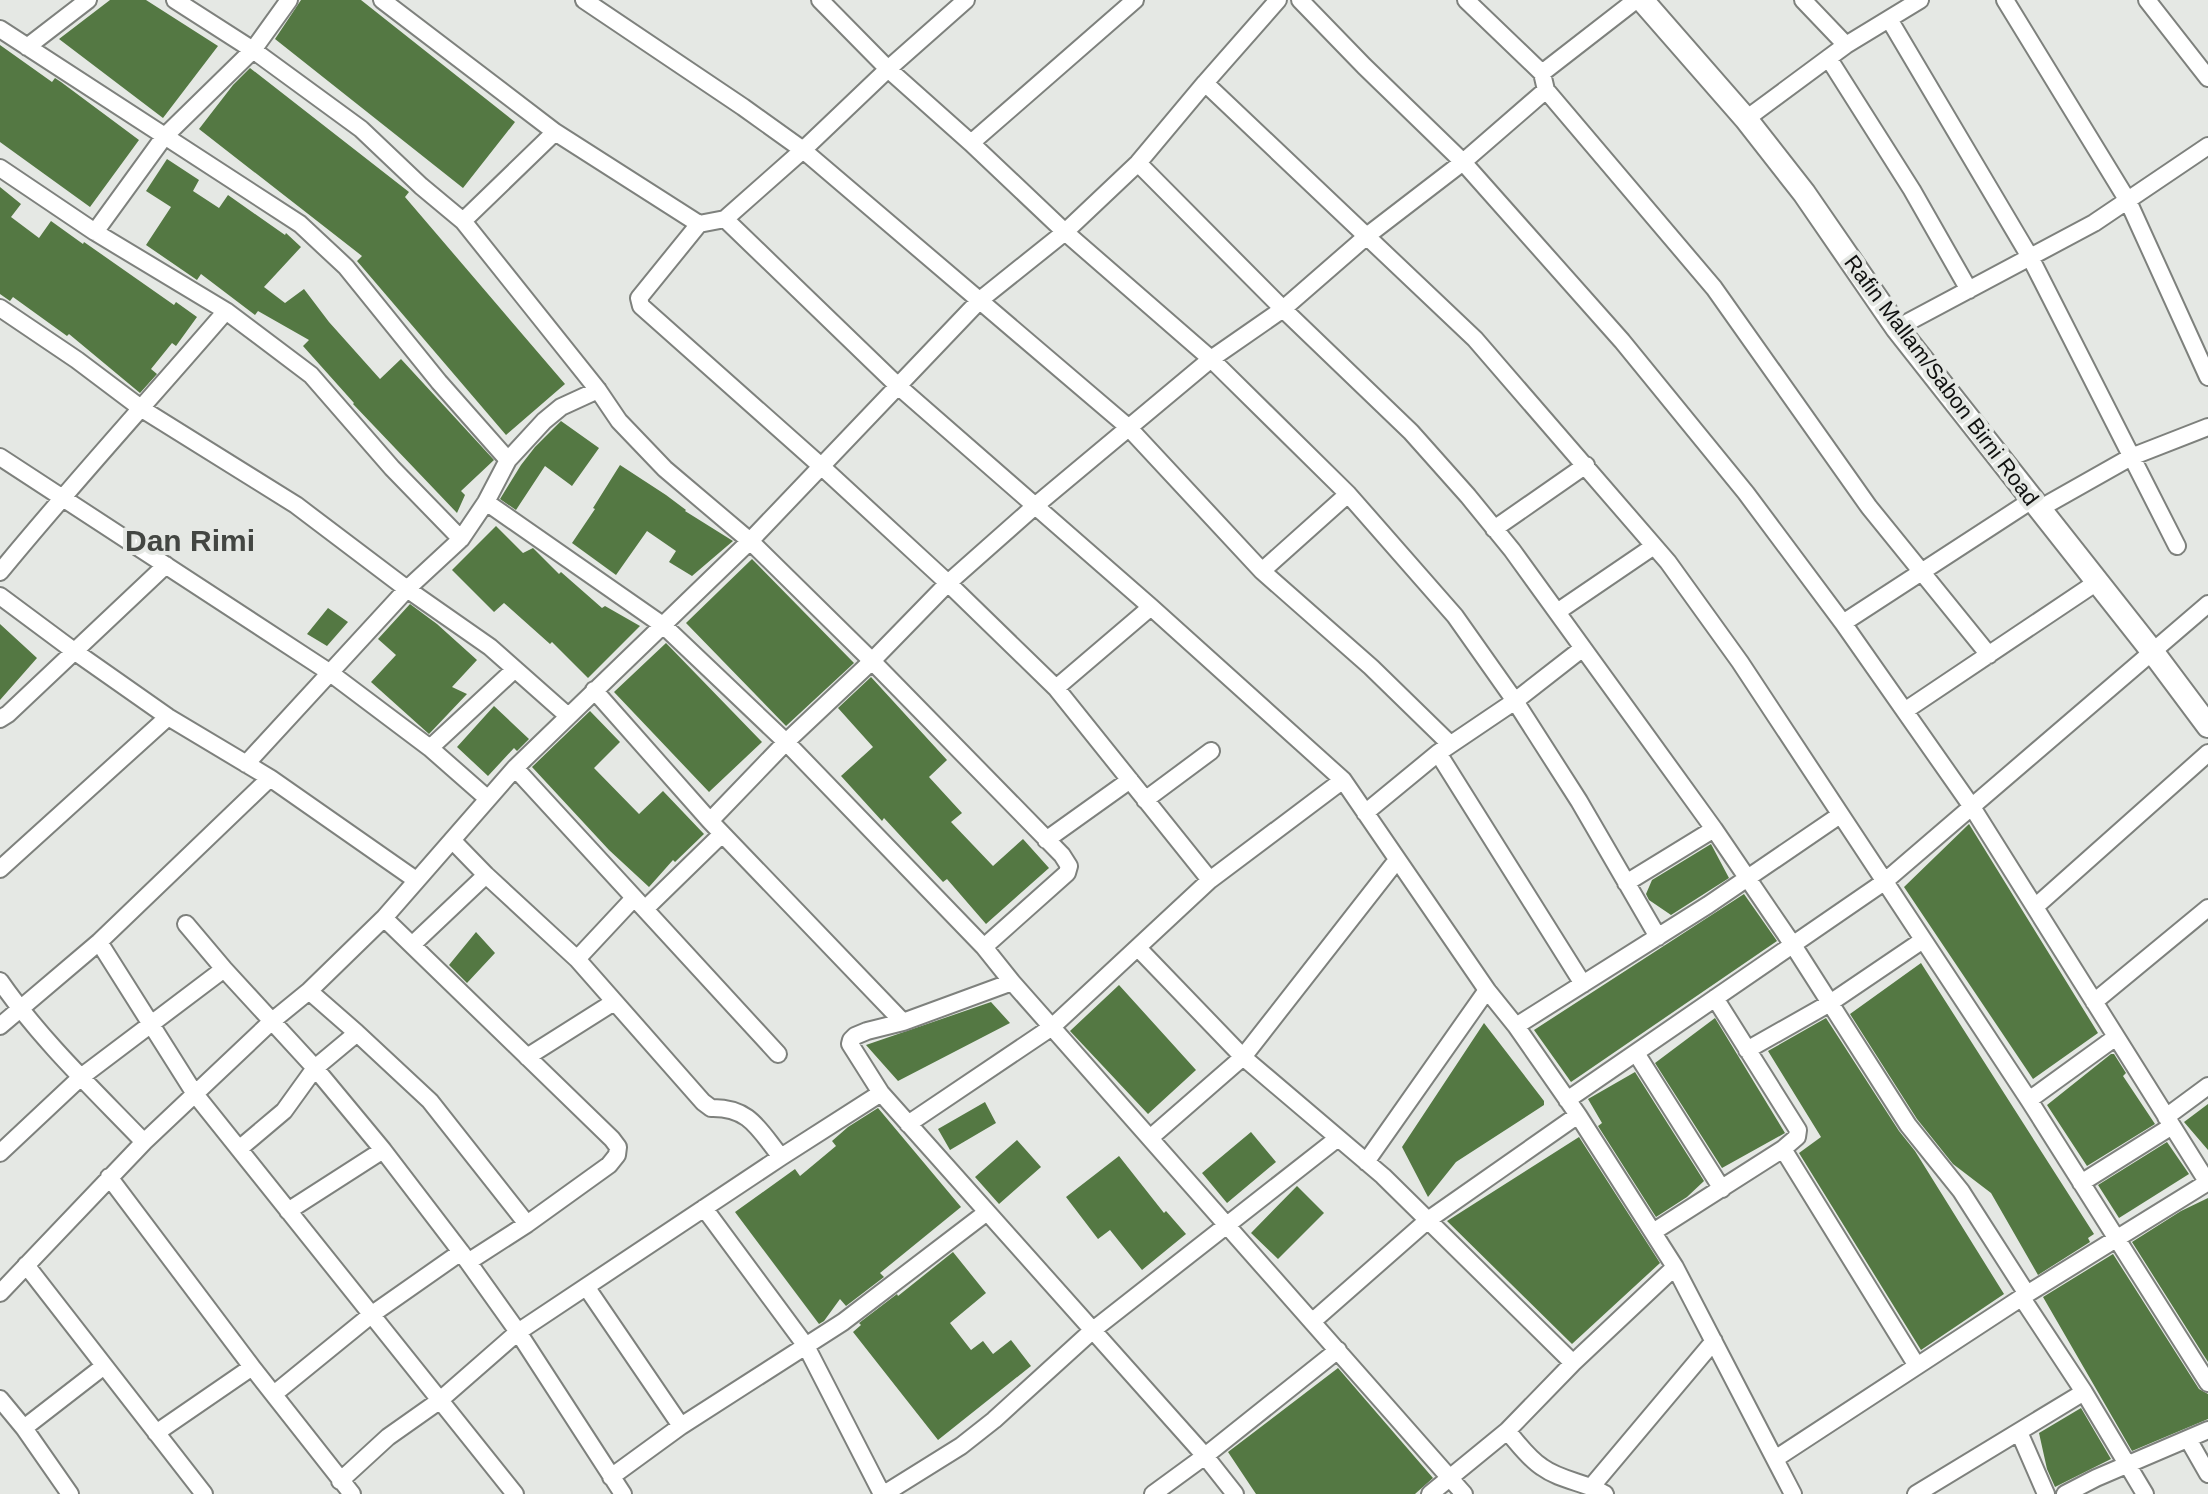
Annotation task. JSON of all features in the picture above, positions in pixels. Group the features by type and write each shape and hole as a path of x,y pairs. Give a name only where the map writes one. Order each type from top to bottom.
{"street":[{"path":"27,47 88,0"},
{"path":"175,0 253,50 361,129 463,221 598,390 619,421 665,469 750,541 1067,861 1067,873 984,947"},
{"path":"95,232 164,137 253,50 289,0"},
{"path":"382,0 555,132 699,224"},
{"path":"584,0 803,150 1128,427 1262,571 1371,667 1444,748 1583,984"},
{"path":"820,0 888,69 1065,232 1211,359 1348,494 1455,616 1515,701 1579,801 1658,937"},
{"path":"966,0 725,219 699,224 644,289 639,298 641,306 821,466 1056,688 1210,880"},
{"path":"971,143 1135,0"},
{"path":"0,1293 144,1142 384,918 515,768 750,541 980,300 1065,232 1138,163 1278,0"},
{"path":"1300,0 1463,162 1622,341 1746,493 1906,710 1972,807 2208,1182 2025,1296 1775,1459"},
{"path":"1466,0 1544,81 1714,288 1869,507 1989,655"},
{"path":"577,959 640,904 716,828 786,742 872,661 948,583 1211,359 1283,309 1368,235 1463,162 1544,81 1636,0"},
{"name":"Rafin Mallam/Sabon Birni Road","path":"1642,0 1746,119 1821,216 1897,328 2208,726"},
{"path":"1803,0 1846,45"},
{"path":"1746,119 1846,45 1920,0"},
{"path":"2005,0 2128,201 2208,377"},
{"path":"2147,0 2208,78"},
{"path":"1889,19 2030,257 2177,546"},
{"path":"0,29 300,224 346,267 439,382 508,460"},
{"path":"1829,59 1912,190 1969,290"},
{"path":"1205,83 1475,339 1654,546 1717,628 2029,1100 2208,1383"},
{"path":"463,221 555,132"},
{"path":"1897,328 2094,223 2208,146"},
{"path":"1138,163 1411,432 1468,496 1557,612 1714,829 1793,945 1908,1125 1961,1191 2145,1494"},
{"path":"0,168 95,232 226,311 311,375 392,468 461,539"},
{"path":"725,219 898,386 1343,780 1487,990 1578,1115 1653,1232 1675,1267 1793,1494"},
{"path":"0,308 142,409 296,505 490,647 568,716"},
{"path":"0,572 226,311"},
{"path":"246,764 407,589 461,539 486,502 508,460 552,414 598,390"},
{"path":"1843,623 1923,571 2036,505 2131,457 2208,427"},
{"path":"0,457 329,672 430,748 488,799"},
{"path":"1494,529 1586,465"},
{"path":"1262,571 1348,494"},
{"path":"486,502 664,626 786,742 984,947 1464,1494"},
{"path":"1557,612 1654,546"},
{"path":"0,719 166,565"},
{"path":"1906,710 2097,582"},
{"path":"0,596 168,717 270,778 416,880"},
{"path":"1567,1100 1884,882 2208,604"},
{"path":"1056,688 1151,607"},
{"path":"1365,813 1444,748 1515,701 1583,648"},
{"path":"430,748 515,669"},
{"path":"594,690 716,828 903,1022"},
{"path":"0,869 168,717"},
{"path":"1145,800 1211,751"},
{"path":"2035,907 2208,753"},
{"path":"515,768 778,1054"},
{"path":"0,1026 99,942 270,778"},
{"path":"1046,840 1130,780"},
{"path":"908,1124 1052,1027 1210,880 1343,780"},
{"path":"1516,1026 1658,937 1840,815"},
{"path":"1626,883 1714,829"},
{"path":"452,840 577,959 703,1102 711,1108 730,1108 741,1112 781,1157"},
{"path":"1150,1138 1243,1057 1397,860"},
{"path":"412,945 486,875"},
{"path":"2094,1002 2208,908"},
{"path":"274,1394 371,1315 465,1257 527,1224 609,1165 617,1155 618,1147 612,1139 384,918"},
{"path":"186,924 315,1068 383,1150 518,1332 623,1494"},
{"path":"1747,1050 1830,1003 1923,940"},
{"path":"99,942 195,1094 515,1494"},
{"path":"1138,948 1243,1057 1366,1162 1573,1363"},
{"path":"0,1153 81,1077 224,969"},
{"path":"0,981 20,1009 144,1142"},
{"path":"1012,982 903,1022 867,1031 851,1040 850,1044 881,1093 1205,1456 1235,1494"},
{"path":"1366,1162 1487,990"},
{"path":"309,991 430,1101 527,1224"},
{"path":"1653,1232 1797,1137 1798,1130 1715,998"},
{"path":"527,1057 614,1002"},
{"path":"239,1149 284,1111 315,1068 357,1033"},
{"path":"2029,1100 2116,1037"},
{"path":"1636,1053 1722,1189"},
{"path":"2081,1183 2169,1121 2208,1086"},
{"path":"109,1177 346,1488 388,1437 439,1401 518,1332 881,1093"},
{"path":"1313,1321 1428,1220 1578,1115"},
{"path":"704,1208 806,1346 883,1494 961,1446 1093,1330 1338,1138"},
{"path":"1783,1149 1917,1366"},
{"path":"288,1211 383,1150"},
{"path":"611,1477 681,1426 843,1322 987,1212"},
{"path":"26,1265 204,1494"},
{"path":"1430,1494 1507,1431 1573,1363 1675,1267"},
{"path":"587,1288 681,1426"},
{"path":"1507,1431 1543,1468 1599,1490 1714,1341"},
{"path":"1153,1494 1338,1350"},
{"path":"24,1428 104,1366"},
{"path":"156,1433 252,1367"},
{"path":"1916,1494 2084,1392"},
{"path":"0,1399 70,1494"},
{"path":"2065,1494 2208,1430"},
{"path":"2019,1432 2046,1494"},
{"path":"2188,1439 2208,1474"}],"building":[{"path":"110,0 146,0 218,46 163,118 59,39"},
{"path":"301,0 361,0 515,122 463,188 275,39"},
{"path":"0,45 52,82 55,78 61,82 139,140 90,207 0,142"},
{"path":"250,68 409,192 405,197 565,384 506,435 357,261 362,256 199,129"},
{"path":"167,159 199,180 193,191 219,208 228,195 286,233 301,247 264,287 285,303 304,289 380,379 401,359 494,460 461,491 465,495 457,513 353,404 303,346 309,340 258,311 255,315 201,274 197,280 146,245 171,207 146,191"},
{"path":"0,187 21,204 11,217 39,238 51,221 174,305 176,302 197,317 176,346 172,343 151,369 157,374 140,393 69,334 67,336 13,297 10,301 0,294"},
{"path":"561,421 599,448 572,486 545,466 516,510 500,499 535,447"},
{"path":"620,465 733,541 692,576 669,562 676,551 647,531 616,575 572,543"},
{"path":"496,526 523,553 533,548 559,574 561,572 602,608 605,606 640,626 588,678 552,642 550,644 504,603 494,612 452,570"},
{"path":"752,559 854,663 786,726 686,623"},
{"path":"410,604 477,660 452,687 467,694 429,734 371,682 396,655 378,639"},
{"path":"328,608 348,622 327,646 307,634"},
{"path":"0,624 37,658 0,700"},
{"path":"666,643 762,742 709,792 614,692"},
{"path":"871,677 947,760 929,777 962,813 951,822 993,866 1023,839 1049,868 986,924 947,879 943,882 841,776 873,747 838,708"},
{"path":"494,706 529,739 517,751 514,748 488,776 457,747"},
{"path":"590,711 620,742 594,768 639,814 663,791 704,834 675,862 673,860 649,887 609,850 532,767"},
{"path":"1969,824 2098,1033 2033,1079 1904,887"},
{"path":"1711,844 1729,878 1671,915 1649,900 1646,894 1652,880"},
{"path":"1744,894 1777,941 1571,1082 1534,1030"},
{"path":"476,932 495,953 467,983 449,965"},
{"path":"1921,963 2094,1234 2088,1238 2090,1242 2038,1275 1991,1193 1953,1164 1917,1119 1850,1014"},
{"path":"1119,985 1196,1070 1148,1114 1070,1031"},
{"path":"991,1002 1010,1023 898,1081 866,1045"},
{"path":"1715,1018 1785,1133 1722,1168 1655,1063"},
{"path":"1826,1018 1915,1151 2004,1294 1921,1350 1799,1153 1821,1137 1768,1051"},
{"path":"1484,1023 1544,1105 1456,1162 1428,1197 1402,1147"},
{"path":"2111,1054 2126,1073 2123,1076 2155,1124 2087,1166 2047,1105"},
{"path":"1635,1072 1704,1181 1687,1197 1656,1217 1598,1126 1602,1123 1588,1099"},
{"path":"985,1102 996,1123 950,1150 938,1129"},
{"path":"2208,1104 2208,1150 2184,1122"},
{"path":"878,1108 961,1207 880,1273 884,1277 846,1306 840,1299 819,1324 735,1212 795,1169 800,1176 836,1146 832,1141 848,1127"},
{"path":"1251,1132 1276,1162 1227,1203 1202,1173"},
{"path":"1579,1137 1660,1263 1572,1344 1447,1221"},
{"path":"1017,1140 1041,1167 999,1204 975,1177"},
{"path":"2167,1142 2189,1174 2119,1218 2098,1185"},
{"path":"1119,1156 1164,1213 1166,1211 1186,1234 1142,1270 1110,1230 1098,1239 1066,1197"},
{"path":"1297,1186 1324,1213 1278,1259 1251,1233"},
{"path":"2208,1198 2208,1362 2132,1242"},
{"path":"953,1252 986,1293 950,1323 971,1350 983,1341 993,1354 1011,1340 1031,1366 938,1440 853,1332 861,1325 859,1323"},
{"path":"2113,1254 2199,1389 2208,1394 2208,1419 2132,1451 2043,1297"},
{"path":"1338,1368 1433,1478 1415,1494 1256,1494 1228,1452"},
{"path":"2081,1408 2111,1459 2055,1487 2047,1469 2039,1433"}],"district":[{"name":"Dan Rimi","path":"190,541"}]}
